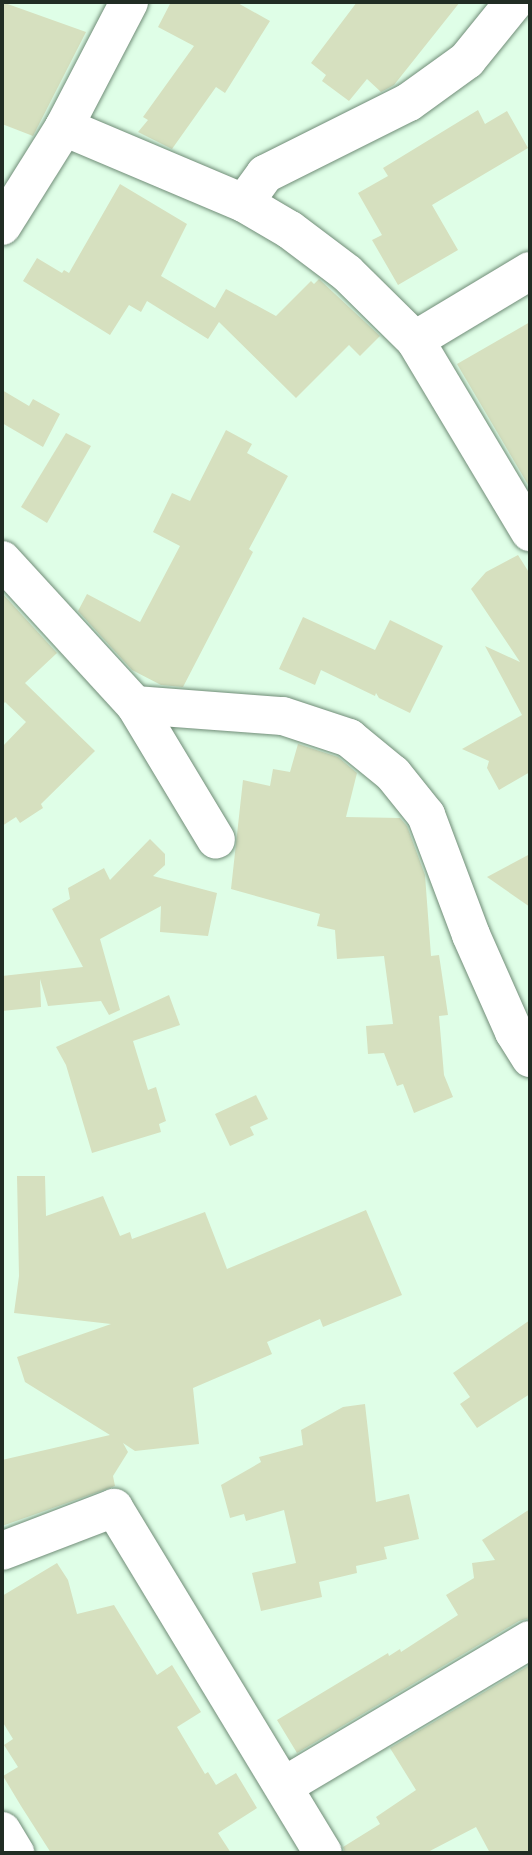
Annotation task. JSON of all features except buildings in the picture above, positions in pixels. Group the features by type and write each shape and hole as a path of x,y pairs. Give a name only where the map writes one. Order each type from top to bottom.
{"street":[{"path":"2,226 13,184 64,127 129,2"},
{"path":"244,203 265,174 409,102 458,67 467,60 514,2"},
{"path":"64,127 244,203 290,230 347,274 415,340 524,508"},
{"path":"415,340 530,271"},
{"path":"2,560 135,705 216,840"},
{"path":"135,705 283,716 349,738 393,774 426,815 471,935 514,1032 530,1058"},
{"path":"2,1551 114,1508 323,1853"},
{"path":"284,1786 530,1640"},
{"path":"2,1831 15,1853"}]}
